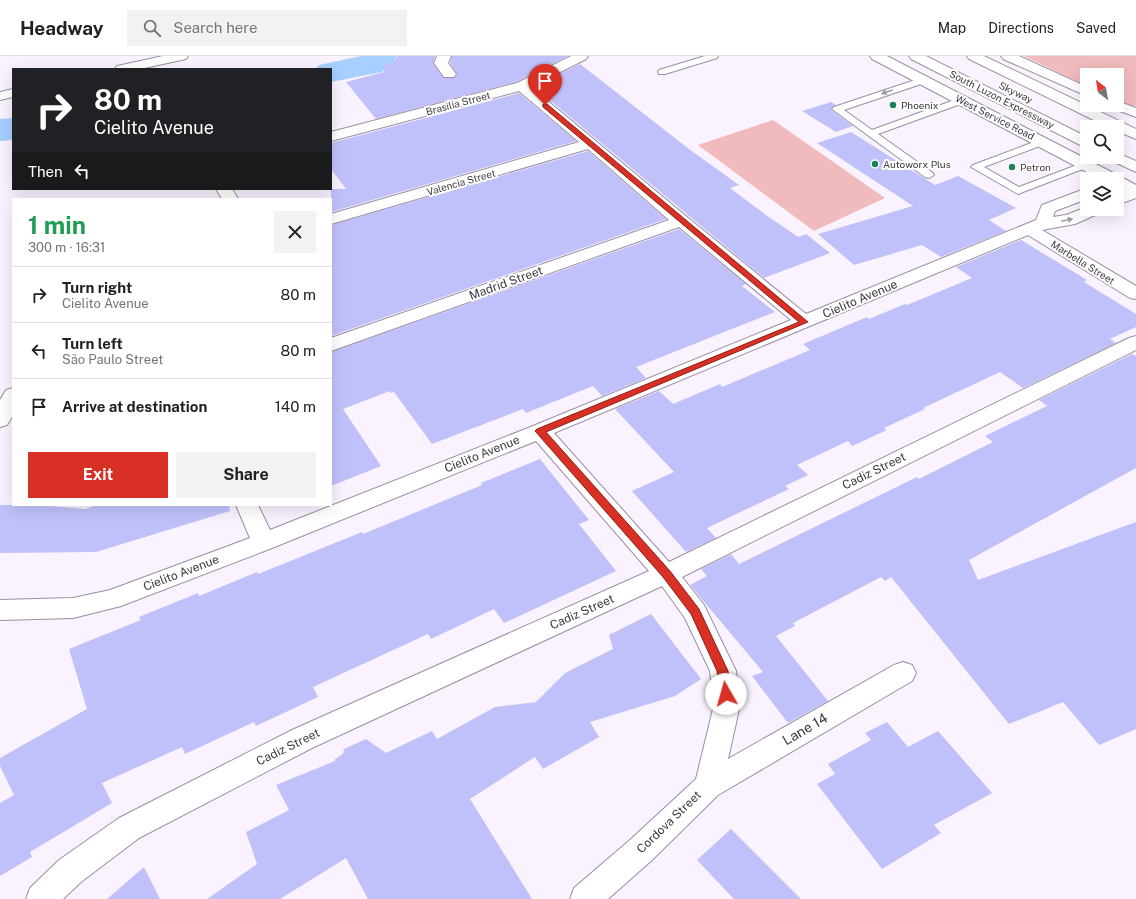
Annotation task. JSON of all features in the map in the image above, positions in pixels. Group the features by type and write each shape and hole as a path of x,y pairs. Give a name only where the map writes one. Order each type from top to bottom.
{"main road":[{"path":"127,68 181,56"},
{"path":"444,56 441,63 449,74"},
{"name":"Brasilia Street","path":"332,137 522,86 581,56"},
{"name":"West Service Road","path":"877,56 1098,172"},
{"name":"South Luzon Expressway","path":"916,56 1080,139"},
{"name":"Skyway","path":"927,56 1080,125"},
{"name":"Skyway","path":"943,56 998,83"},
{"path":"974,56 1136,135"},
{"name":"Skyway","path":"994,56 1080,98"},
{"path":"1008,56 1080,89"},
{"path":"522,86 681,221 804,322"},
{"path":"0,96 12,93"},
{"path":"1124,108 1136,113"},
{"path":"1111,112 1136,124"},
{"name":"Valencia Street","path":"332,219 590,144"},
{"path":"1124,144 1136,150"},
{"path":"1124,153 1136,159"},
{"path":"1124,162 1136,168"},
{"path":"1124,186 1136,192"},
{"path":"1124,197 1136,192"},
{"path":"1036,226 1048,208 1080,197"},
{"name":"Cielito Avenue","path":"0,610 73,608 112,599 264,542 540,431 1036,226 1069,220 1080,216"},
{"name":"Madrid Street","path":"332,345 681,221"},
{"name":"Marbella Street","path":"1036,226 1136,294"},
{"name":"Cadiz Street","path":"41,899 70,871 129,828 302,739 666,574 1136,342"},
{"path":"0,420 12,397"},
{"name":"Cordova Street","path":"540,431 666,574 695,612 723,671 727,705 708,786 641,850 586,899"},
{"path":"247,506 264,542"},
{"name":"Lane 14","path":"708,786 902,673"}],"lane":[{"path":"662,72 714,56"},
{"path":"924,80 837,109 929,175"},
{"path":"871,133 963,100"},
{"path":"1042,142 976,167 1018,191 1085,165"}],"shaded area":[{"path":"1024,56 1136,56 1136,106 1133,107 1124,103 1124,68 1080,68 1080,83"},
{"path":"773,120 885,198 814,231 698,145"}],"building":[{"path":"398,56 435,56 433,64 444,78 454,78 457,75 450,63 452,56 568,56 516,82 376,119 346,82 384,72 384,64 392,64"},
{"path":"580,64 689,149 739,185 730,188 798,237 806,234 830,253 764,278 534,87"},
{"path":"519,93 576,141 332,212 331,190 346,189 332,170 332,143"},
{"path":"831,102 836,105 831,108 831,110 853,126 836,132 802,111"},
{"path":"851,132 935,185 958,176 1016,208 989,220 1006,231 941,257 922,245 854,265 818,234 913,206 817,143"},
{"path":"588,151 666,219 332,336 332,225"},
{"path":"679,229 746,284 742,286 775,312 636,367 646,378 602,396 593,386 526,413 523,409 432,444 394,392 391,393 390,391 343,409 381,466 332,486 332,352"},
{"path":"1021,240 1087,280 1084,282 1136,314 1136,327 1110,339 1116,343 1023,388 1000,372 884,428 887,430 852,446 848,441 797,465 808,475 785,486 789,489 707,528 716,538 686,552 632,491 674,472 615,409 659,391 673,404 720,384 722,387 810,350 803,344 867,317 869,319 905,304 907,305 972,278 956,267"},
{"path":"1132,354 1136,356 1136,468 969,560 978,580 1136,522 1136,729 1099,745 1063,702 1009,724 891,577 885,581 881,577 793,623 795,626 776,636 828,701 788,723 752,676 763,672 690,585 707,576 701,569 731,554 739,564 917,477 919,479 993,442 985,436 1047,406 1039,400"},
{"path":"540,459 589,520 579,524 616,571 504,623 494,609 431,639 428,634 313,687 318,697 256,726 254,722 185,754 182,747 102,783 112,803 30,852 32,857 0,876 0,803 14,795 0,766 0,758 87,709 69,649 141,620 139,617 198,593 199,596 362,532 363,534 482,485 481,483"},
{"path":"0,505 50,506 85,509 94,506 229,506 230,511 96,552 0,553"},
{"path":"651,614 701,679 675,696 590,722 599,737 543,769 535,757 470,799 532,899 368,899 346,858 280,899 207,899 257,864 246,832 289,810 276,785 335,761 335,759 343,754 344,749 366,739 386,753 432,731 437,739 495,707 536,702 565,673 613,649 609,635"},
{"path":"887,722 908,747 938,731 992,793 934,825 941,833 882,869 817,784 835,774 828,764 871,740 865,733"},
{"path":"731,829 801,899 734,899 697,860"},
{"path":"144,867 160,899 107,899"}],"waterway":[{"path":"332,72 370,65 381,56"},
{"path":"0,130 12,129"}],"place":[{"name":"Phoenix","path":"893,105"},
{"name":"Autoworx Plus","path":"875,164"},
{"name":"Petron","path":"1012,167"}],"route":[{"path":"545,105 681,221 804,322 540,431 666,574 695,612 723,671 726,694"}]}
